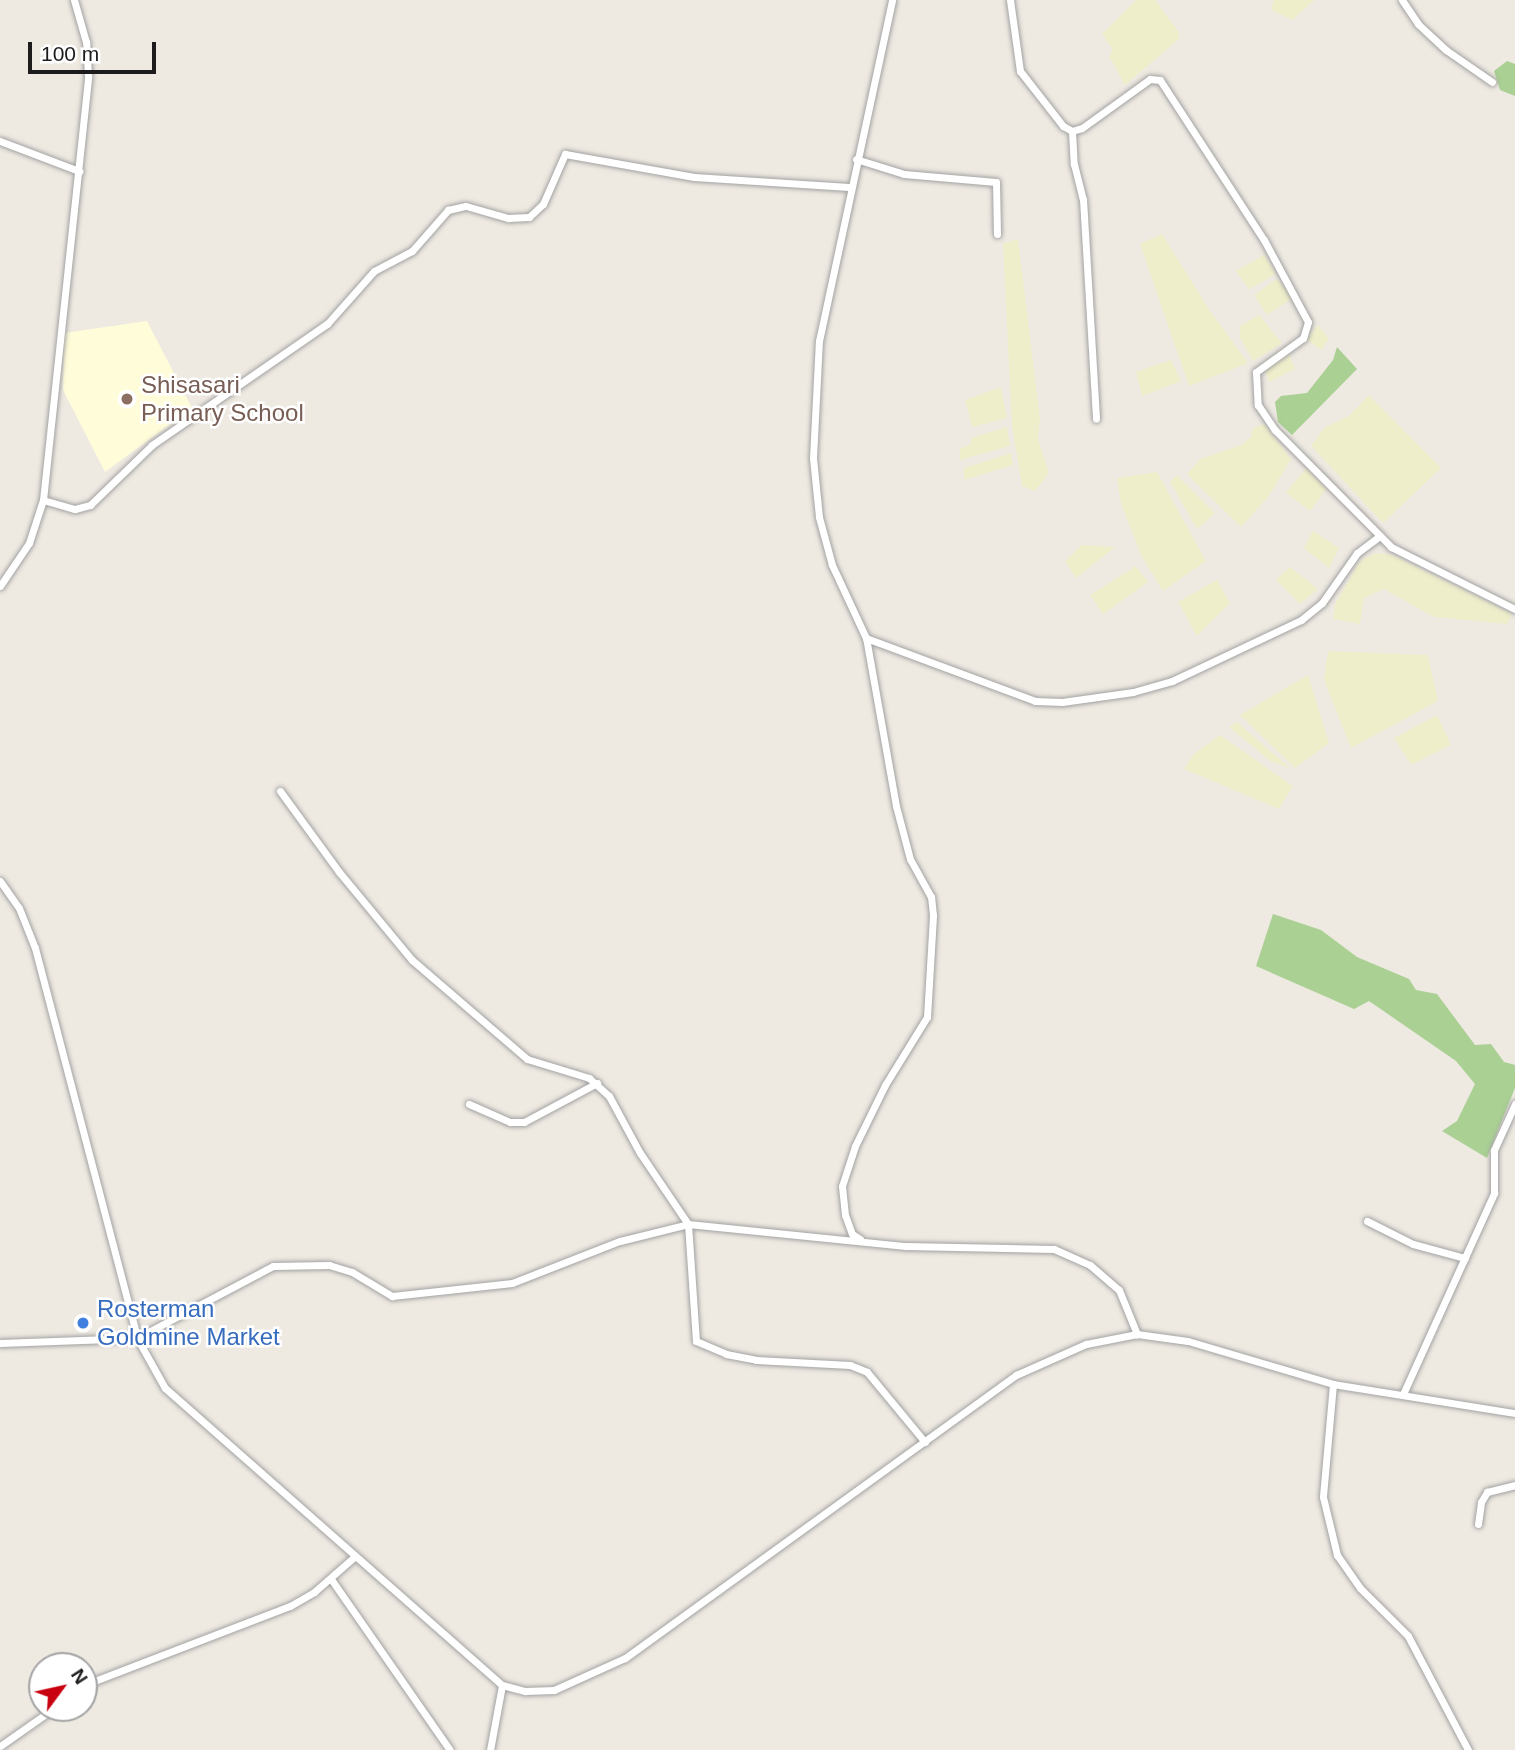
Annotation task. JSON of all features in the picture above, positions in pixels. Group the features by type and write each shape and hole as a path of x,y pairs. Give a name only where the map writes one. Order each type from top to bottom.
{"street":[{"path":"0,586 29,543 43,500 88,67 74,0"},
{"path":"860,1240 852,1234 845,1215 842,1186 873,1110 927,1017 933,915 931,897 910,859 899,817 866,638 832,565 819,517 813,467 820,341 849,187 892,0"},
{"path":"1010,0 1020,71 1052,116 1072,131 1074,164 1083,199 1096,419"},
{"path":"1402,0 1437,41 1492,82"},
{"path":"1072,131 1082,128 1150,79 1160,80 1307,314 1303,338 1256,372 1258,405 1275,430 1378,537 1419,564 1515,609"},
{"path":"0,141 79,170"},
{"path":"43,500 75,509 89,505 152,445 327,324 374,271 412,251 448,210 466,206 508,218 529,217 543,204 565,154 694,177 849,187"},
{"path":"856,159 904,174 996,182 997,234"},
{"path":"866,638 1035,701 1062,702 1133,692 1172,681 1301,620 1322,603 1357,553 1378,537"},
{"path":"280,791 338,872 412,961 527,1059 597,1083 688,1224 696,1341 726,1354 756,1360 850,1365 866,1372 925,1442"},
{"path":"0,881 19,908 35,948 137,1338 165,1388 502,1685 525,1691 554,1690 625,1658 1016,1375 1086,1344 1138,1334 1188,1342 1334,1384 1515,1413"},
{"path":"469,1104 510,1122 524,1122 597,1083"},
{"path":"1403,1394 1494,1193 1494,1150 1515,1104"},
{"path":"1367,1221 1413,1244 1465,1258"},
{"path":"0,1343 137,1338 274,1266 329,1265 352,1272 392,1296 512,1283 620,1241 688,1224 906,1246 1054,1250 1090,1265 1119,1290 1138,1334"},
{"path":"1334,1384 1323,1497 1337,1555 1360,1588 1408,1636 1468,1750"},
{"path":"1478,1524 1487,1492 1515,1485"},
{"path":"98,1680 268,1616 331,1579 354,1557"},
{"path":"331,1579 450,1750"},
{"path":"490,1750 502,1685"},
{"path":"0,1746 34,1722"}],"shaded area":[{"name":"Shisasari Primary School","path":"147,321 192,408 105,472 63,390 64,333"}],"green space":[{"path":"1136,0 1155,0 1179,32 1179,39 1125,85 1109,56 1113,50 1102,34"},
{"path":"1274,0 1314,0 1293,20 1271,10"},
{"path":"1507,61 1515,64 1515,96 1500,90 1494,71"},
{"path":"1162,234 1210,311 1248,363 1189,386 1140,244"},
{"path":"1018,239 1040,419 1038,439 1049,473 1035,491 1022,486 1012,426 1003,244"},
{"path":"1264,255 1276,274 1249,289 1236,271"},
{"path":"1277,279 1293,298 1267,315 1254,295"},
{"path":"1259,315 1282,343 1253,361 1240,338 1240,326"},
{"path":"1318,325 1329,339 1321,350 1306,339"},
{"path":"1337,347 1357,369 1292,435 1278,422 1275,402 1281,396 1307,393 1333,360"},
{"path":"1288,352 1295,369 1269,382 1264,368"},
{"path":"1171,360 1181,381 1142,396 1136,372"},
{"path":"1001,387 1007,418 972,427 965,400"},
{"path":"1369,395 1441,468 1383,523 1311,446 1325,427 1349,416"},
{"path":"1264,424 1291,459 1269,496 1241,527 1187,474 1200,459 1241,445 1251,437 1253,428"},
{"path":"1007,427 1010,446 960,460 960,449 971,444 971,438"},
{"path":"1011,453 1013,465 964,480 964,468"},
{"path":"1306,468 1326,489 1310,511 1286,493"},
{"path":"1157,472 1206,561 1163,591 1142,557 1121,504 1117,478"},
{"path":"1177,475 1215,513 1197,529 1170,482"},
{"path":"1313,531 1339,548 1329,568 1304,548"},
{"path":"1082,545 1115,547 1076,578 1065,561"},
{"path":"1375,553 1392,555 1512,614 1507,624 1434,617 1384,589 1364,598 1360,624 1333,619 1335,604 1360,561"},
{"path":"1136,566 1148,582 1103,614 1090,595"},
{"path":"1290,567 1318,589 1300,604 1276,580"},
{"path":"1217,580 1230,603 1197,636 1178,602"},
{"path":"1328,651 1428,655 1438,701 1351,748 1324,680"},
{"path":"1308,675 1329,743 1295,768 1240,715"},
{"path":"1437,715 1451,745 1411,765 1394,738"},
{"path":"1237,722 1291,769 1269,760 1229,727"},
{"path":"1220,735 1293,786 1279,809 1184,769 1194,754"},
{"path":"1273,914 1321,930 1357,957 1409,979 1416,990 1437,994 1475,1045 1491,1044 1504,1062 1515,1065 1515,1088 1487,1158 1442,1131 1457,1121 1475,1084 1456,1061 1369,1001 1354,1009 1256,966"}],"place":[{"name":"Shisasari Primary School","path":"127,399"},
{"name":"Rosterman Goldmine Market","path":"83,1323"}]}
